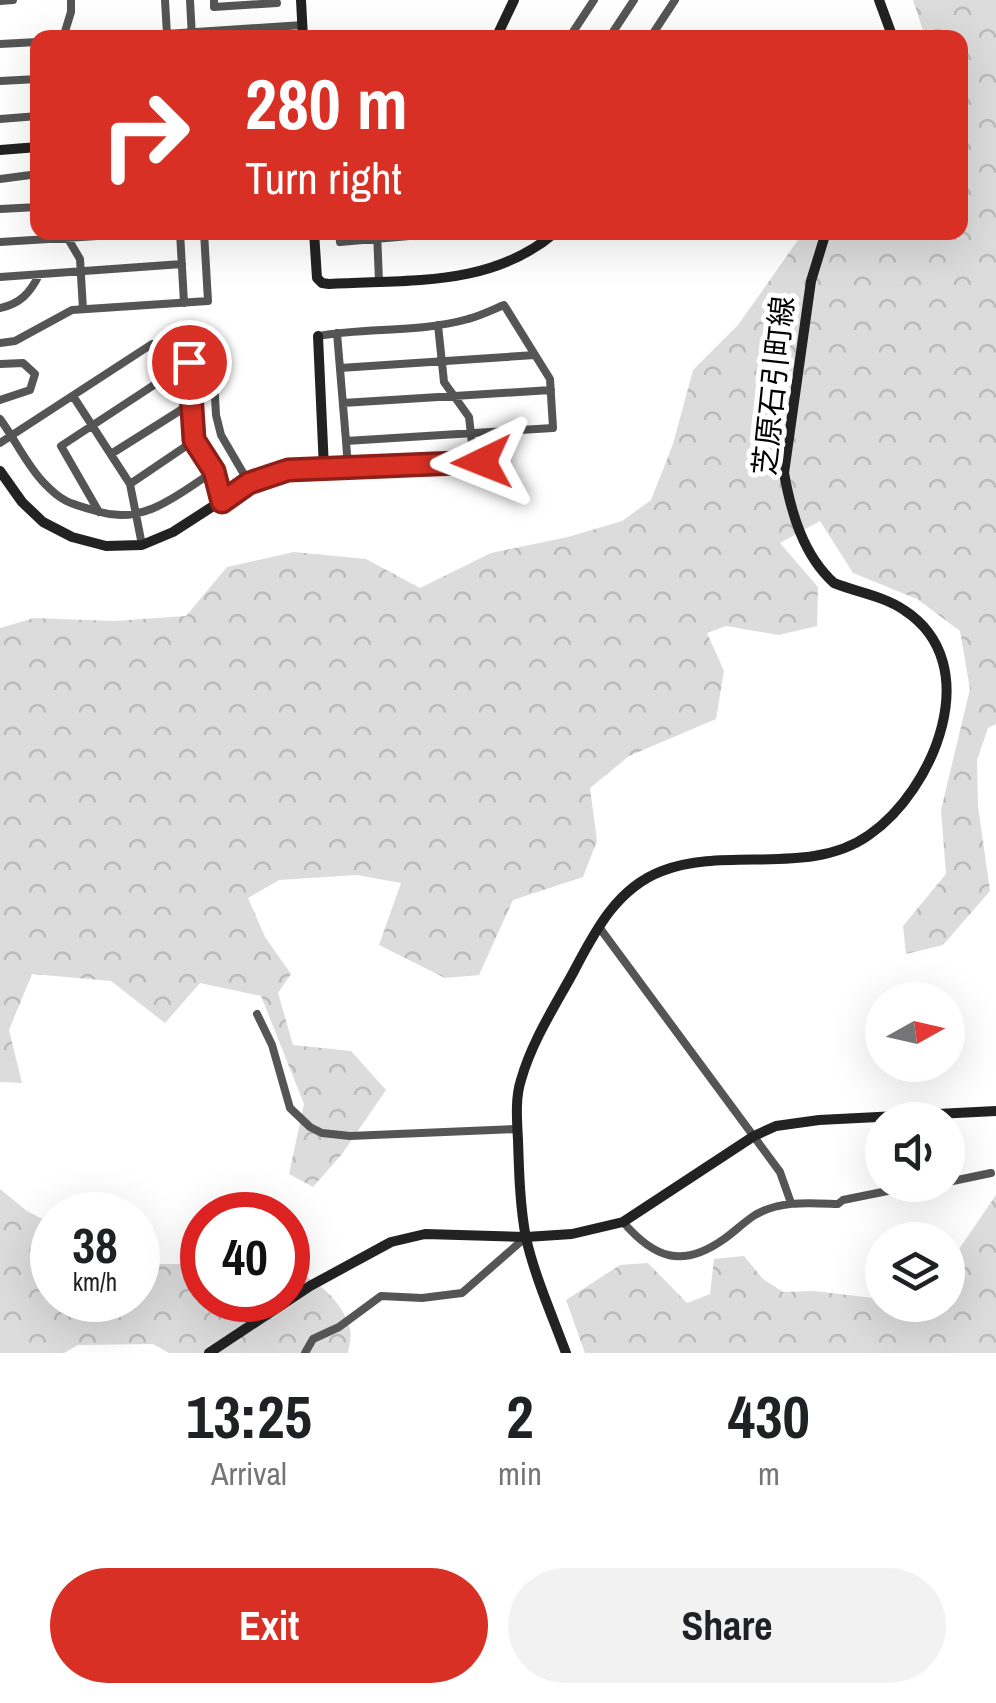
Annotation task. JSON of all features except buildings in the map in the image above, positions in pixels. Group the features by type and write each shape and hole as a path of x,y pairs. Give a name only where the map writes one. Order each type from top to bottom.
{"street":[{"path":"0,1 13,0"},
{"path":"65,30 72,0"},
{"path":"166,0 167,30"},
{"path":"190,0 192,30"},
{"path":"214,0 214,7 277,1 278,27"},
{"path":"301,0 303,30"},
{"path":"500,30 514,0"},
{"path":"574,30 594,0"},
{"path":"614,30 634,0"},
{"path":"655,30 675,0"},
{"path":"880,0 890,30"},
{"path":"246,30 293,30"},
{"path":"0,44 30,42"},
{"path":"0,81 30,79"},
{"path":"0,119 30,117"},
{"path":"0,150 30,148"},
{"path":"0,179 30,175"},
{"path":"0,209 30,207"},
{"path":"0,242 30,239"},
{"path":"68,240 80,260 83,308"},
{"path":"180,240 184,303"},
{"path":"0,400 30,390 35,374 23,363 2,364 1,343 15,341 54,318 83,308 208,301 204,240"},
{"path":"314,240 316,278 322,283 484,272 523,257 545,240"},
{"path":"377,240 380,281"},
{"name":"芝原石引町線","path":"566,1353 526,1236 518,1129 519,1085 529,1056 598,927 632,888 660,872 692,863 826,854 865,838 897,812 924,772 945,711 947,672 933,641 904,610 834,583 825,575 790,504 784,473 811,281 824,240"},
{"path":"0,277 182,264"},
{"path":"0,308 16,304 28,294 39,275"},
{"path":"324,469 318,336 438,325 469,319 504,305 550,379 553,428 346,440"},
{"path":"0,471 22,502 43,522 72,537 106,546 142,544 173,532 249,483 288,470 478,462 469,417 444,382 438,325"},
{"path":"337,332 348,468"},
{"path":"190,342 194,440 214,471 222,502"},
{"path":"0,443 152,344 212,342 221,436 249,483"},
{"path":"340,368 535,355"},
{"path":"99,512 61,446 189,362"},
{"path":"343,403 551,390"},
{"path":"73,396 130,484 142,544"},
{"path":"110,454 192,403"},
{"path":"0,419 42,482 63,500 107,516 138,515 161,506 214,471"},
{"path":"130,484 194,440"},
{"path":"598,927 780,1172 790,1203"},
{"path":"257,1014 272,1045 290,1108 322,1133 350,1136 518,1129"},
{"path":"208,1353 310,1286 391,1242 425,1234 572,1234 623,1222 754,1136 776,1126 996,1110"},
{"path":"965,1178 991,1173"},
{"path":"623,1222 651,1250 678,1257 716,1244 755,1214 790,1203 838,1204 865,1196"},
{"path":"305,1353 313,1339 339,1327 381,1296 422,1298 462,1293 526,1236"}],"green space":[{"path":"913,0 996,0 996,724 988,728 977,760 978,806 990,891 943,945 906,954 903,926 946,874 941,810 970,689 960,631 917,599 853,573 820,521 780,543 818,587 817,626 779,635 726,626 707,633 724,671 716,719 629,756 590,788 597,841 583,877 513,900 479,975 445,978 379,945 401,883 357,875 279,880 248,898 265,937 291,974 278,993 293,1045 351,1051 386,1090 342,1154 313,1187 289,1174 304,1104 261,996 200,983 165,1023 111,981 32,974 9,1030 22,1083 0,1082 0,628 34,618 114,621 186,616 227,567 294,552 366,559 420,588 491,553 622,521 651,500 673,444 693,370 738,325 798,240 968,240 968,30 923,30"},
{"path":"0,1189 30,1213 30,1322 160,1322 160,1264 180,1264 180,1322 310,1322 310,1280 334,1300 351,1331 348,1353 169,1353 153,1344 78,1345 64,1353 0,1353"},
{"path":"996,1195 996,1353 585,1353 566,1300 620,1265 648,1263 687,1303 710,1294 714,1259 744,1256 763,1279 783,1292 865,1297 865,1322 965,1322 965,1240"}],"route":[{"path":"189,362 194,440 214,471 222,502 249,483 288,470 482,462"}]}
